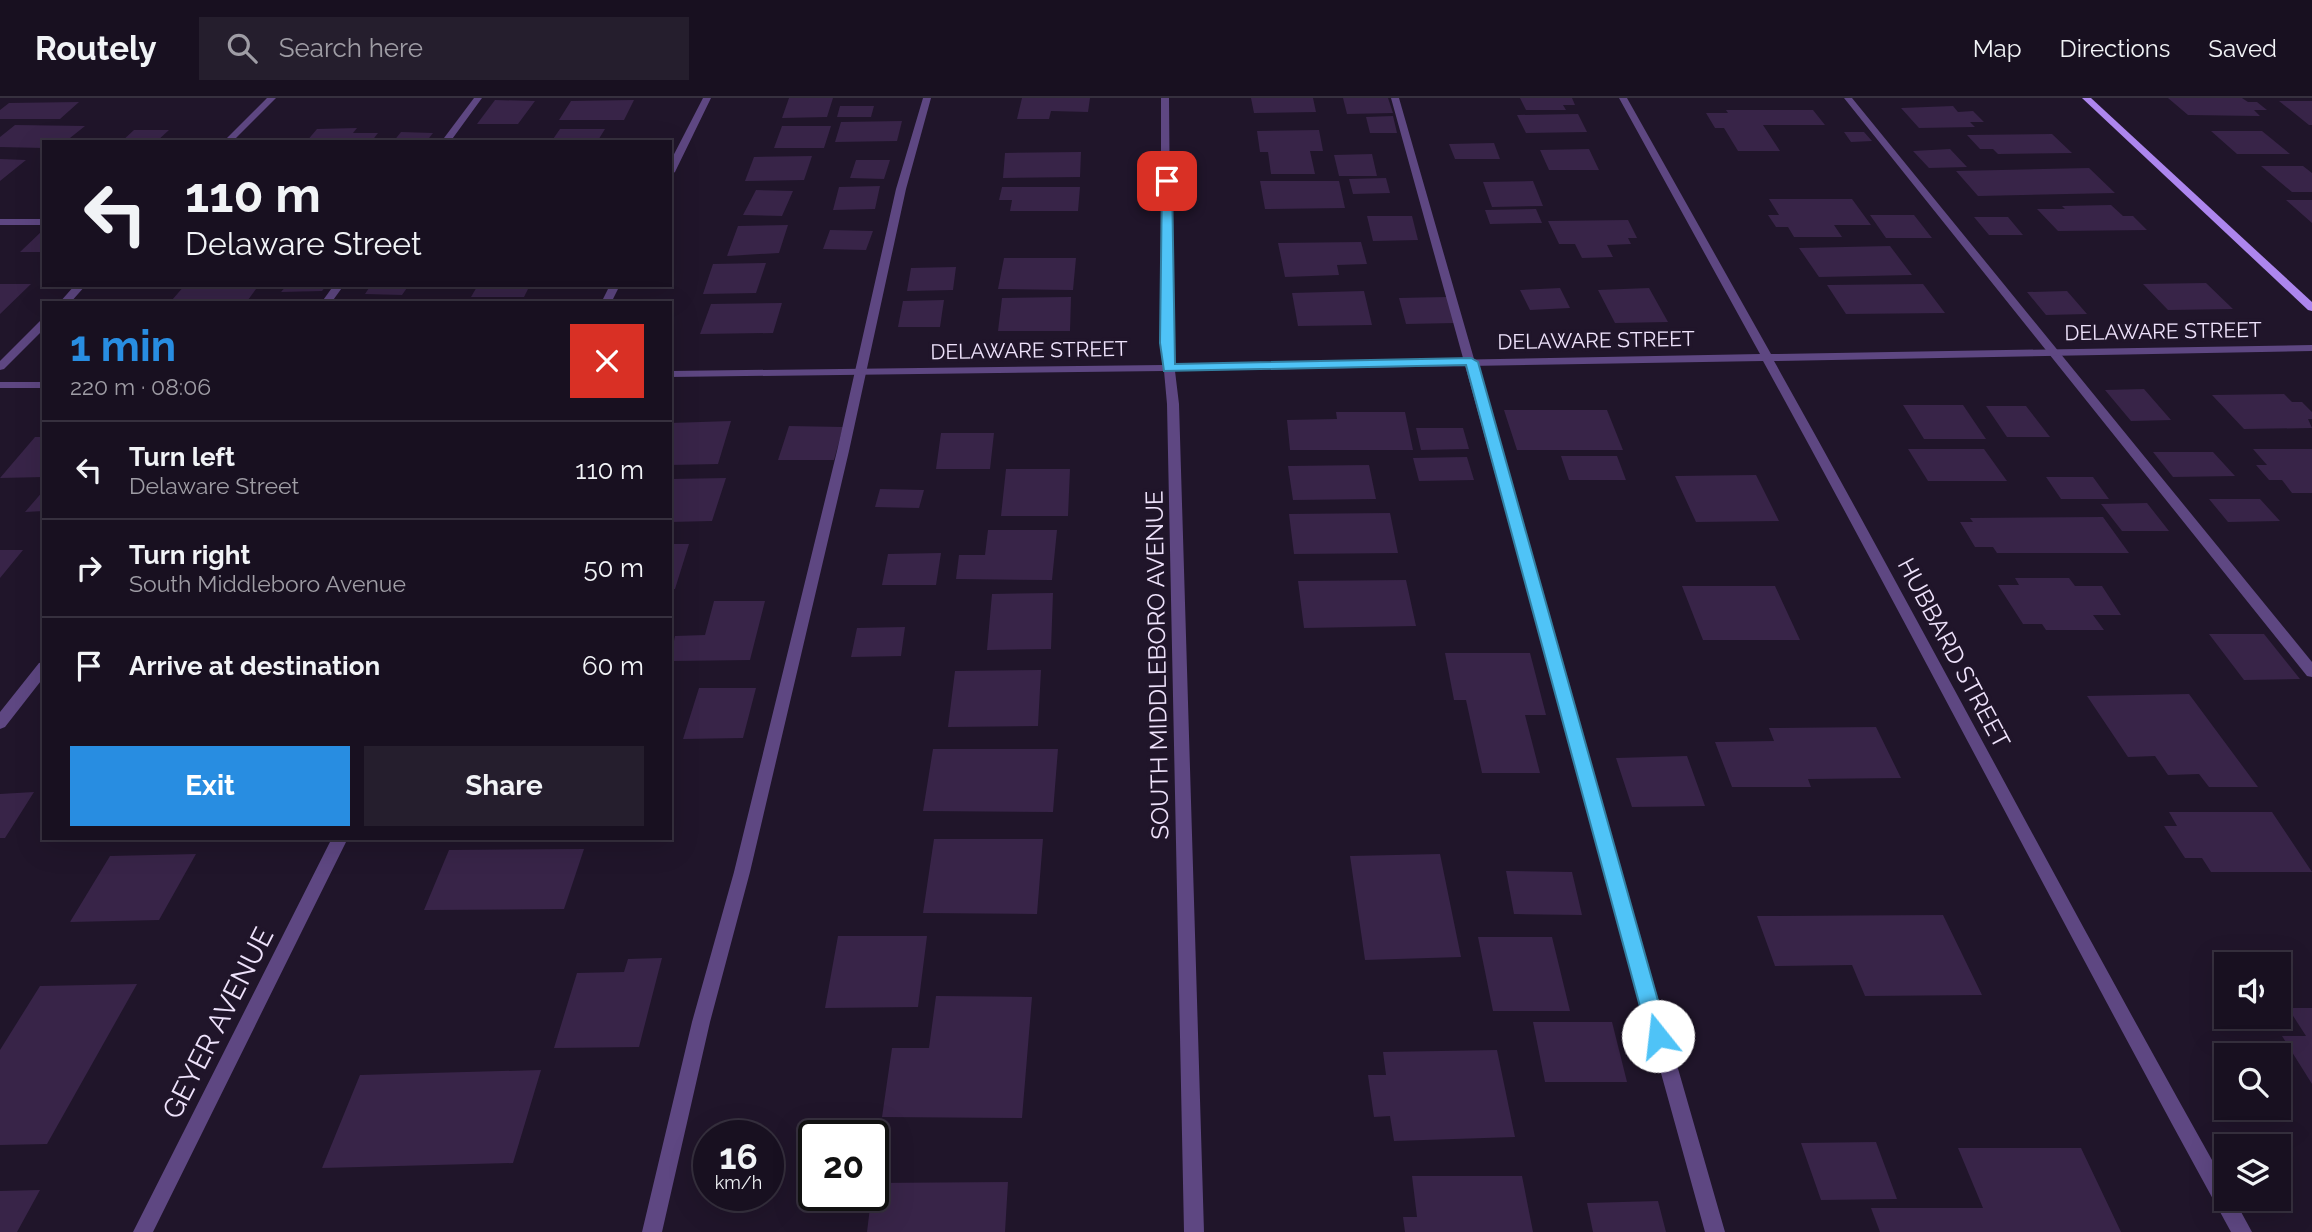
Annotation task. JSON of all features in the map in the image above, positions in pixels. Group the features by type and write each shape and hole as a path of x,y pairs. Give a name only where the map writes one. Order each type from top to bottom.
{"main road":[{"path":"2086,98 2312,308"}],"street":[{"path":"229,140 272,98"},
{"path":"446,140 478,98"},
{"path":"672,168 707,98"},
{"path":"652,1232 701,1022 742,872 901,189 927,98"},
{"name":"SOUTH MIDDLEBORO AVENUE","path":"1165,98 1169,368 1173,404 1194,1232"},
{"path":"1395,98 1715,1232"},
{"name":"HUBBARD STREET","path":"1623,98 1877,556 2116,1006 2242,1232"},
{"path":"1848,98 2312,672"},
{"path":"0,222 42,222"},
{"path":"66,301 79,287"},
{"path":"0,367 42,325"},
{"name":"DELAWARE STREET","path":"672,374 2312,348"},
{"path":"0,385 42,385"},
{"path":"0,723 42,670"},
{"name":"GEYER AVENUE","path":"143,1232 339,840"}],"building":[{"path":"789,98 833,98 827,117 782,118"},
{"path":"1022,98 1090,98 1088,112 1051,111 1049,119 1017,119"},
{"path":"1251,98 1313,98 1316,112 1254,113"},
{"path":"1343,98 1388,98 1393,113 1347,114"},
{"path":"1520,98 1572,98 1575,105 1563,105 1566,110 1526,110"},
{"path":"2168,98 2242,98 2248,102 2257,102 2267,110 2254,110 2260,116 2188,115"},
{"path":"495,100 535,101 518,124 477,124"},
{"path":"634,100 624,120 559,120 571,101"},
{"path":"2279,101 2312,101 2312,125 2309,125"},
{"path":"79,102 60,119 0,119 0,110 9,103"},
{"path":"840,106 874,106 871,117 837,117"},
{"path":"1953,106 1958,112 1973,111 1984,122 1970,122 1975,127 1919,128 1901,108"},
{"path":"1726,110 1813,110 1825,125 1763,125 1780,151 1738,151 1724,128 1715,128 1706,113 1728,113"},
{"path":"1578,114 1587,132 1526,133 1517,115"},
{"path":"1393,116 1397,133 1370,133 1366,117"},
{"path":"902,121 897,141 835,142 841,122"},
{"path":"15,125 85,126 68,140 42,140 42,148 0,147 0,137"},
{"path":"782,126 831,126 824,148 774,148"},
{"path":"357,128 353,133 378,133 373,140 308,140 317,129"},
{"path":"560,129 605,129 598,140 552,140"},
{"path":"134,130 169,130 158,140 123,140"},
{"path":"1319,130 1323,151 1310,151 1315,174 1271,174 1268,152 1260,152 1257,131"},
{"path":"2211,131 2262,131 2290,154 2237,154"},
{"path":"401,132 433,133 428,140 395,140"},
{"path":"1844,132 1864,132 1872,141 1851,142"},
{"path":"2052,134 2072,153 1998,154 1993,149 1980,149 1967,135"},
{"path":"1494,143 1500,159 1455,159 1449,144"},
{"path":"1589,149 1599,170 1549,170 1540,150"},
{"path":"1950,149 1967,167 1929,168 1913,151"},
{"path":"1081,152 1080,177 1003,178 1005,153"},
{"path":"1372,154 1377,176 1339,176 1334,155"},
{"path":"812,156 804,180 745,181 754,157"},
{"path":"0,159 26,160 0,181"},
{"path":"856,160 890,160 884,179 850,178"},
{"path":"2261,166 2303,166 2312,173 2312,192 2292,192"},
{"path":"2089,168 2115,193 1978,196 1956,171"},
{"path":"1386,178 1390,193 1353,194 1349,179"},
{"path":"1260,181 1339,181 1345,208 1265,209"},
{"path":"1533,181 1543,206 1492,207 1483,182"},
{"path":"880,186 875,209 833,210 839,187"},
{"path":"1002,187 1080,187 1078,211 1010,211 1012,200 999,200"},
{"path":"756,190 793,191 782,216 743,215"},
{"path":"1769,199 1852,199 1871,225 1834,225 1842,237 1794,237 1788,227 1776,227 1768,215 1779,215"},
{"path":"2286,200 2312,200 2312,223"},
{"path":"2111,205 2123,216 2133,216 2147,230 2058,231 2037,209 2065,209 2062,206"},
{"path":"1536,209 1542,223 1490,224 1485,210"},
{"path":"1870,215 1914,215 1932,238 1886,238"},
{"path":"1367,216 1412,216 1418,240 1373,241"},
{"path":"1974,217 2008,217 2023,235 1989,235"},
{"path":"1628,220 1637,238 1628,238 1631,244 1607,245 1613,257 1582,258 1575,244 1559,244 1548,221"},
{"path":"788,225 779,253 727,256 738,226"},
{"path":"830,230 873,231 866,250 823,249"},
{"path":"42,231 42,252 20,252"},
{"path":"1361,242 1367,264 1337,265 1339,275 1285,277 1278,243"},
{"path":"1890,246 1912,275 1819,277 1799,248"},
{"path":"1004,258 1076,258 1073,290 998,289"},
{"path":"766,263 756,293 703,294 713,264"},
{"path":"956,267 953,290 907,291 911,268"},
{"path":"2206,283 2233,309 2168,310 2143,284"},
{"path":"0,284 31,284 0,314"},
{"path":"1923,284 1945,313 1846,314 1827,285"},
{"path":"183,287 258,287 248,300 172,300"},
{"path":"285,287 325,287 322,291 281,292"},
{"path":"370,287 408,287 402,295 365,294"},
{"path":"477,287 529,287 524,297 471,297"},
{"path":"1560,288 1570,308 1530,310 1520,290"},
{"path":"1649,288 1668,322 1615,323 1598,290"},
{"path":"1364,291 1372,325 1298,326 1292,293"},
{"path":"2067,291 2087,314 2046,315 2027,292"},
{"path":"1071,297 1070,331 998,331 1002,298"},
{"path":"1447,297 1455,323 1406,324 1399,298"},
{"path":"944,300 940,327 898,327 903,301"},
{"path":"782,303 773,333 700,334 711,304"},
{"path":"2144,389 2171,420 2131,421 2105,390"},
{"path":"2284,394 2292,402 2302,402 2312,412 2312,419 2308,419 2312,428 2244,429 2212,395"},
{"path":"1903,405 1963,405 1986,439 1924,439"},
{"path":"1986,406 2026,406 2050,437 2007,437"},
{"path":"1504,410 1607,410 1623,450 1517,450"},
{"path":"1336,412 1405,412 1413,450 1290,450 1287,420 1337,419"},
{"path":"731,421 718,464 672,465 672,423"},
{"path":"789,426 843,427 834,460 778,460"},
{"path":"1416,428 1463,428 1469,449 1421,450"},
{"path":"941,433 994,433 990,469 936,469"},
{"path":"35,437 42,437 42,477 0,478"},
{"path":"1908,449 1984,449 2007,481 1928,481"},
{"path":"2253,449 2312,449 2312,493 2292,493 2282,480 2269,480 2256,465 2267,465"},
{"path":"2153,452 2213,452 2235,476 2173,477"},
{"path":"1561,456 1617,456 1626,480 1569,480"},
{"path":"1467,457 1474,480 1419,481 1413,458"},
{"path":"1369,465 1376,499 1293,500 1288,466"},
{"path":"1006,469 1070,469 1068,516 1001,516"},
{"path":"1756,475 1779,521 1696,522 1675,476"},
{"path":"2046,477 2093,477 2109,499 2061,499"},
{"path":"726,478 712,521 672,522 672,479"},
{"path":"880,489 924,490 919,508 875,507"},
{"path":"42,492 42,511 25,512"},
{"path":"2209,499 2260,499 2280,521 2228,522"},
{"path":"2147,503 2169,531 2122,531 2101,504"},
{"path":"1390,513 1398,553 1294,554 1289,514"},
{"path":"2103,517 2129,553 1997,553 1993,547 1975,547 1960,522 1973,522 1970,518"},
{"path":"988,530 1057,530 1052,580 956,579 959,555 985,555"},
{"path":"672,544 689,544 675,589 672,589"},
{"path":"0,550 23,550 0,578"},
{"path":"941,553 936,585 882,585 888,554"},
{"path":"2015,578 2069,578 2075,586 2102,586 2121,615 2093,615 2104,630 2046,630 2042,624 2023,624 1998,585 2019,585"},
{"path":"1406,580 1416,626 1304,628 1298,581"},
{"path":"1682,586 1775,586 1800,640 1703,640"},
{"path":"1053,593 1051,649 987,650 992,594"},
{"path":"714,601 765,601 750,660 672,661 675,636 705,635"},
{"path":"905,627 901,656 851,657 857,628"},
{"path":"2209,634 2264,634 2300,679 2244,680"},
{"path":"1445,653 1530,653 1546,715 1525,715 1540,773 1482,773 1466,700 1454,700"},
{"path":"1041,670 1038,726 948,727 955,671"},
{"path":"699,688 756,688 743,738 683,739"},
{"path":"2189,694 2258,787 2209,787 2199,774 2168,775 2155,756 2128,757 2087,696"},
{"path":"1876,727 1901,778 1808,779 1811,787 1732,787 1715,742 1774,741 1769,728"},
{"path":"933,749 1058,749 1053,812 923,811"},
{"path":"1687,756 1705,806 1632,807 1616,758"},
{"path":"34,792 5,838 0,838 0,794"},
{"path":"2169,812 2272,812 2312,872 2211,872 2202,858 2185,858 2164,826 2177,826"},
{"path":"934,839 1043,839 1037,914 923,913"},
{"path":"584,849 564,909 424,910 449,850"},
{"path":"196,854 159,920 70,922 110,856"},
{"path":"1440,854 1461,957 1365,960 1350,856"},
{"path":"1506,871 1572,872 1582,915 1514,914"},
{"path":"1943,915 1982,995 1865,996 1852,965 1775,966 1757,916"},
{"path":"838,936 927,936 918,1007 825,1008"},
{"path":"1478,937 1552,937 1570,1011 1493,1011"},
{"path":"662,958 639,1047 554,1048 577,973 624,972 628,959"},
{"path":"137,984 47,1144 0,1145 0,1050 40,986"},
{"path":"936,996 1032,997 1022,1118 882,1117 892,1048 929,1048"},
{"path":"2291,1008 2312,1008 2312,1084 2291,1050 2291,1043 2286,1043 2282,1036 2306,1036 2291,1013"},
{"path":"1533,1022 1612,1022 1627,1082 1545,1082"},
{"path":"1497,1050 1515,1137 1394,1141 1390,1116 1374,1117 1368,1075 1386,1075 1383,1052"},
{"path":"541,1070 513,1163 322,1168 360,1075"},
{"path":"1876,1142 1897,1199 1821,1200 1801,1143"},
{"path":"1958,1148 2081,1148 2121,1232 1880,1232 1871,1208 1983,1208"},
{"path":"1412,1176 1522,1176 1533,1232 1405,1232 1403,1217 1417,1217"},
{"path":"1008,1182 1005,1232 867,1232 870,1211 889,1211 889,1183"},
{"path":"40,1190 17,1232 0,1232 0,1191"},
{"path":"1658,1201 1666,1232 1593,1232 1587,1203"}],"route":[{"path":"1167,181 1166,343 1169,368 1471,362 1658,1036"}]}
